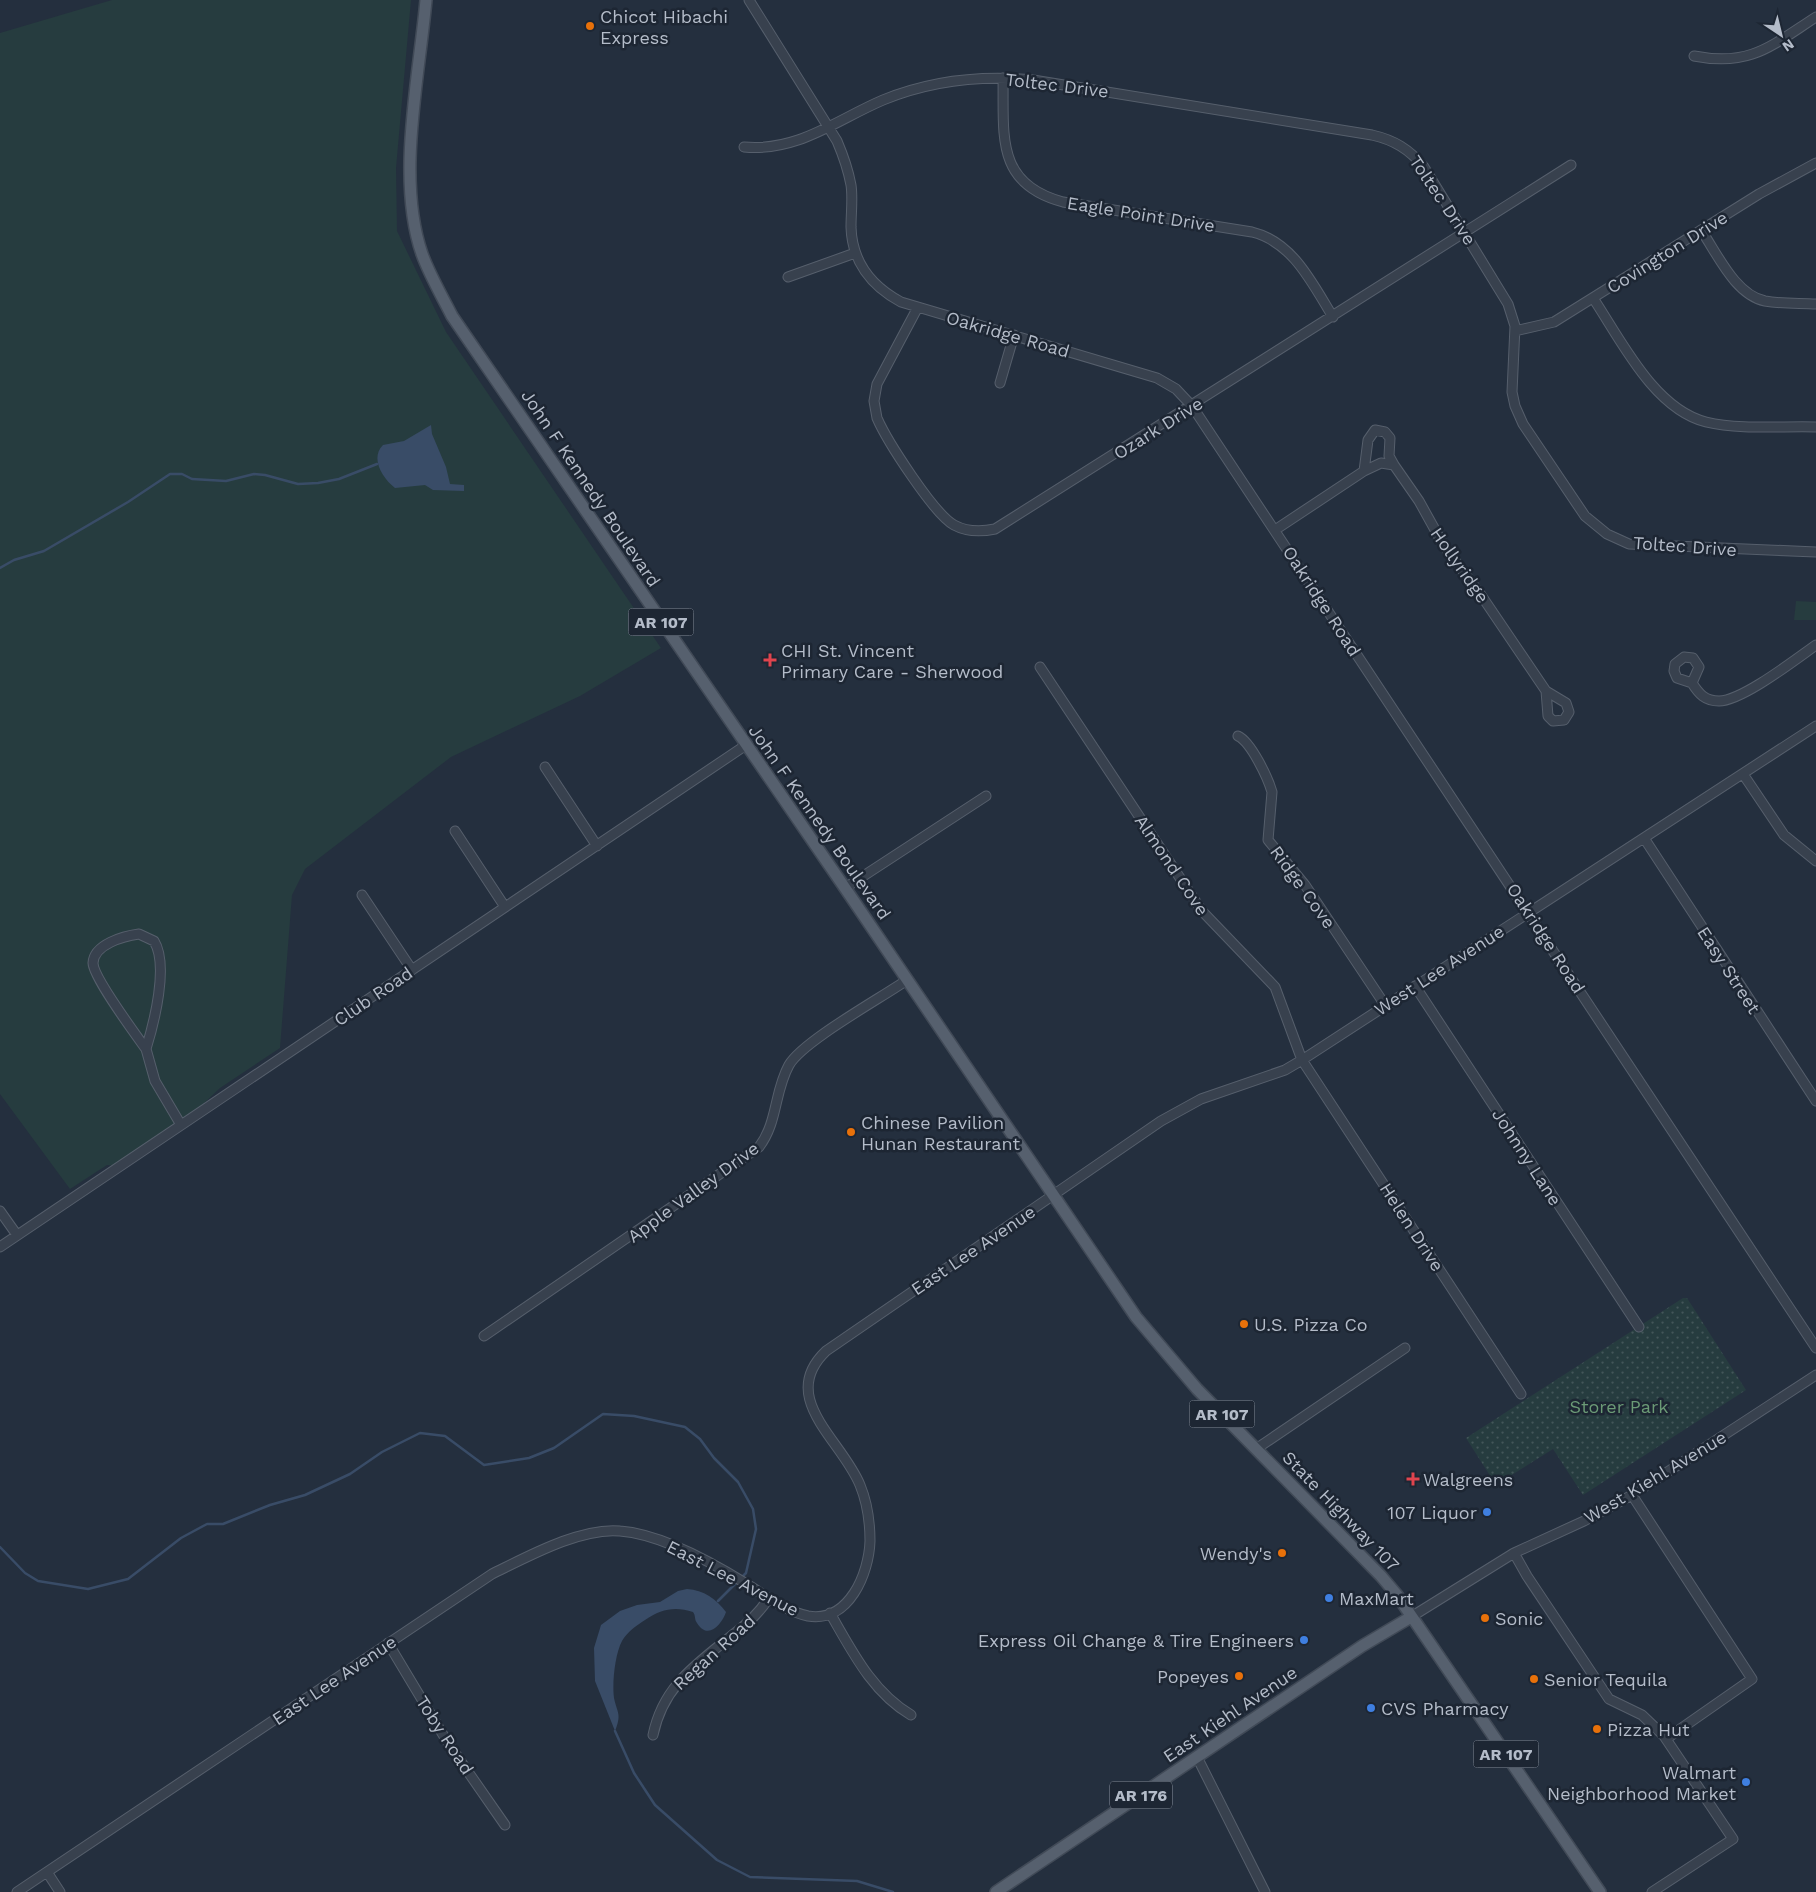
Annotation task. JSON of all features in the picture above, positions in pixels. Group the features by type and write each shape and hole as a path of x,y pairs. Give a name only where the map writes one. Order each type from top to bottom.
{"main road":[{"name":"John F Kennedy Boulevard","path":"426,0 410,170 417,231 422,253 430,274 452,316 845,888 1053,1195"},
{"name":"State Highway 107","path":"1053,1195 1136,1317 1157,1344 1197,1389 1381,1576 1411,1616 1600,1892"},
{"name":"East Kiehl Avenue","path":"996,1892 1362,1646 1411,1616"}],"street":[{"name":"Oakridge Road","path":"748,0 830,127 846,162 851,186 852,238 855,253 864,271 879,287 902,302 1157,378 1176,389 1192,406 1816,1348"},
{"path":"1694,56 1724,60 1751,56 1816,17"},
{"name":"Toltec Drive","path":"744,147 775,147 830,127 881,101 927,86 964,79 1003,78 1033,80 1386,138 1405,148 1424,167 1503,292 1515,331 1511,384 1517,411 1573,500 1596,525 1620,541 1643,546 1816,552"},
{"name":"Eagle Point Drive","path":"1003,78 1004,143 1006,155 1017,176 1029,188 1048,198 1063,202 1252,232 1271,239 1295,259 1333,317"},
{"name":"Covington Drive","path":"1515,331 1554,322 1759,194 1816,164"},
{"name":"Ozark Drive","path":"918,307 877,384 875,408 880,426 940,514 961,528 982,531 1005,525 1571,166"},
{"path":"1701,230 1734,279 1751,294 1765,301 1816,304"},
{"path":"788,277 855,253"},
{"path":"1593,298 1658,393 1678,410 1714,424 1816,427"},
{"path":"1000,383 1014,336"},
{"path":"1364,471 1368,440 1375,430 1382,430 1388,434 1390,443 1389,456 1394,465"},
{"path":"1275,530 1364,471 1380,463 1394,465"},
{"name":"Hollyridge","path":"1394,465 1419,502 1444,546 1477,589 1546,691"},
{"path":"1692,683 1699,694 1705,698 1727,700 1767,678 1816,645"},
{"name":"Almond Cove","path":"1040,667 1202,911 1274,987 1302,1060"},
{"name":"West Lee Avenue","path":"1053,1195 1184,1108 1208,1097 1285,1070 1302,1060 1816,726"},
{"name":"Ridge Cove","path":"1238,736 1245,740 1253,752 1270,785 1272,792 1268,840 1305,885 1385,1005"},
{"name":"Club Road","path":"0,1247 746,746"},
{"path":"545,767 597,846"},
{"path":"1743,774 1784,835 1816,861"},
{"path":"845,888 986,796"},
{"path":"455,831 505,908"},
{"name":"Easy Street","path":"1644,838 1816,1101"},
{"path":"362,895 412,970"},
{"path":"146,1049 159,993 158,954 154,941 139,934 103,946 95,955 94,968 146,1049 155,1081 181,1125"},
{"name":"Apple Valley Drive","path":"484,1336 759,1147 772,1127 780,1085 795,1057 907,980"},
{"name":"Johnny Lane","path":"1415,986 1639,1327"},
{"name":"Helen Drive","path":"1302,1060 1521,1394"},
{"name":"East Lee Avenue","path":"16,1892 492,1574 523,1559 589,1534 614,1531 646,1536 710,1563 768,1598 808,1616 830,1614 849,1600 862,1581 868,1561 870,1535 866,1503 860,1485 809,1401 806,1384 812,1366 826,1351 1053,1195"},
{"path":"0,1210 17,1235"},
{"path":"1256,1449 1405,1348"},
{"name":"West Kiehl Avenue","path":"1411,1616 1514,1553 1584,1521 1632,1495 1816,1375"},
{"path":"1632,1495 1752,1679 1666,1739"},
{"path":"1514,1553 1527,1576 1609,1699 1642,1716 1666,1739 1733,1839 1652,1892"},
{"name":"Regan Road","path":"653,1735 659,1712 672,1687 693,1666 751,1621 768,1598"},
{"path":"830,1614 879,1690 890,1701 911,1714"},
{"name":"Toby Road","path":"388,1643 448,1743 506,1825"},
{"path":"1197,1757 1264,1892"},
{"path":"47,1872 60,1892"}],"green space":[{"path":"112,0 411,0 396,168 397,231 446,332 661,648 580,696 451,757 305,869 292,895 280,1048 220,1088 181,1125 119,1166 107,1165 70,1189 0,1094 0,33"},
{"path":"1796,601 1816,602 1816,620 1794,620"},
{"name":"Storer Park","path":"1683,1298 1687,1298 1746,1390 1583,1495 1553,1449 1496,1485 1466,1438"}],"water":[{"path":"431,425 432,434 446,467 450,484 464,485 464,491 433,490 425,485 395,488 379,468 379,450 383,445 404,441"},
{"path":"687,1589 699,1591 714,1599 726,1612 724,1617 718,1626 710,1631 706,1631 697,1623 693,1612 680,1609 662,1611 636,1626 627,1635 622,1641 618,1653 614,1677 613,1692 619,1717 615,1731 595,1681 594,1648 601,1625 620,1611 637,1605 660,1602 678,1591"}],"waterway":[{"path":"0,568 14,560 44,551 128,502 170,474 182,474 192,479 226,481 254,474 298,484 339,479 377,464"},
{"path":"0,1547 25,1573 38,1581 88,1589 128,1579 181,1538 207,1524 223,1524 270,1505 305,1495 350,1474 382,1452 420,1433 445,1436 484,1465 529,1458 554,1448 603,1414 634,1416 685,1427 700,1439 714,1458 738,1482 753,1509 756,1529 746,1573 718,1601"},
{"path":"615,1731 634,1773 655,1805 717,1860 750,1877 857,1881 893,1892"}],"place":[{"name":"Chicot Hibachi Express","path":"590,26"},
{"name":"CHI St. Vincent Primary Care - Sherwood","path":"770,660"},
{"name":"Chinese Pavilion Hunan Restaurant","path":"851,1132"},
{"name":"U.S. Pizza Co","path":"1244,1324"},
{"name":"Walgreens","path":"1413,1479"},
{"name":"107 Liquor","path":"1487,1512"},
{"name":"Wendy's","path":"1282,1553"},
{"name":"MaxMart","path":"1329,1598"},
{"name":"Sonic","path":"1485,1618"},
{"name":"Express Oil Change & Tire Engineers","path":"1304,1640"},
{"name":"Popeyes","path":"1239,1676"},
{"name":"Senior Tequila","path":"1534,1679"},
{"name":"CVS Pharmacy","path":"1371,1708"},
{"name":"Pizza Hut","path":"1597,1729"},
{"name":"Walmart Neighborhood Market","path":"1746,1782"}]}
